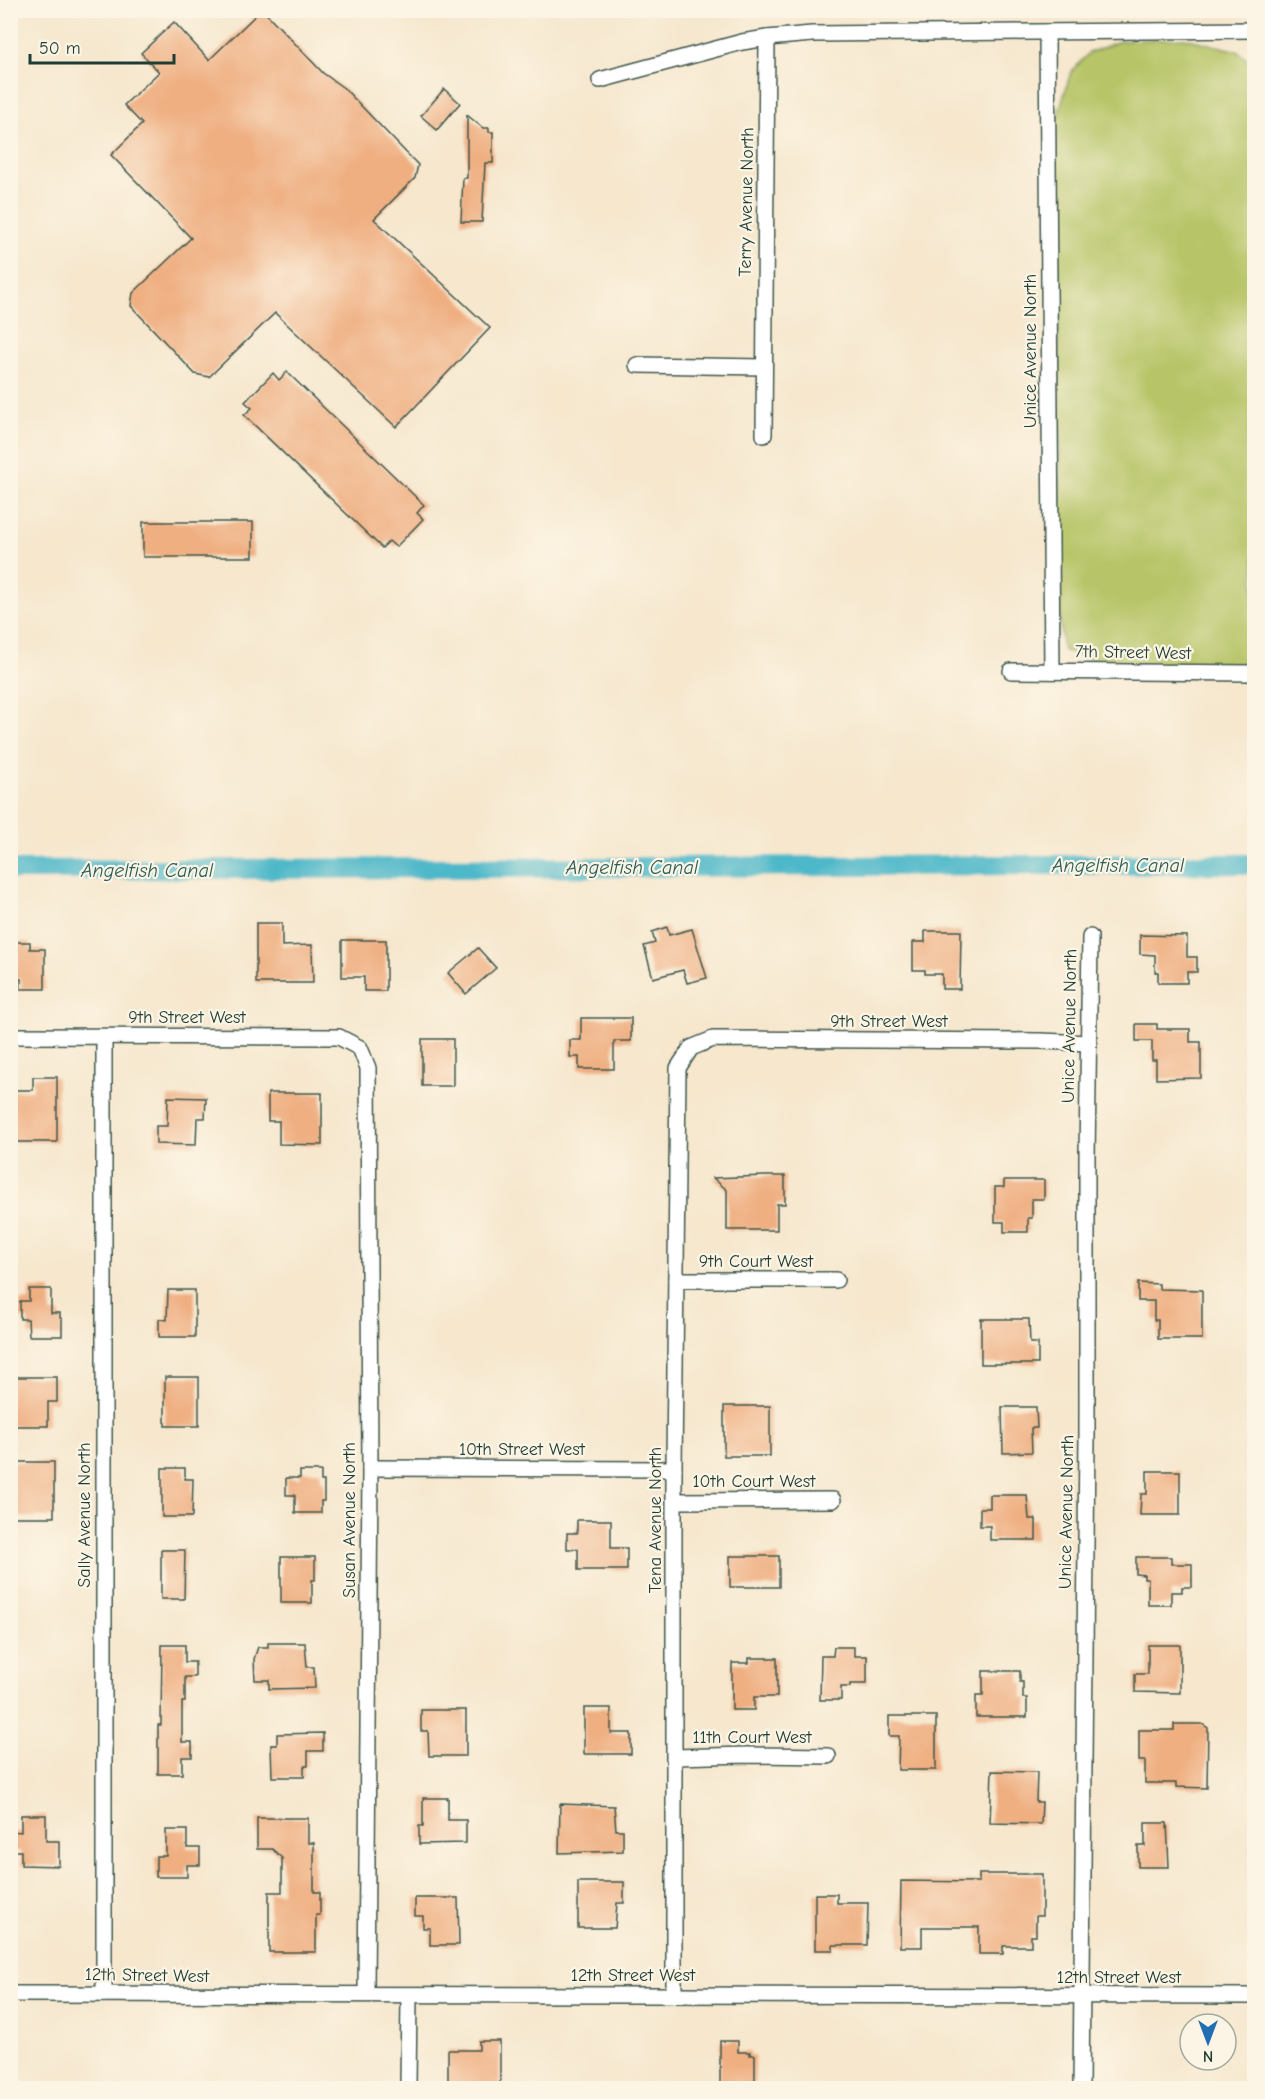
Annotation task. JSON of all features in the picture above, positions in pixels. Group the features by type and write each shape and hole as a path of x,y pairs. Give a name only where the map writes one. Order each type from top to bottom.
{"street":[{"path":"600,80 742,42 812,34 1254,30"},
{"name":"Unice Avenue North","path":"1047,32 1052,670"},
{"name":"Terry Avenue North","path":"764,435 767,38"},
{"path":"637,365 764,367"},
{"name":"7th Street West","path":"1011,671 1254,673"},
{"name":"Unice Avenue North","path":"1081,2088 1090,937"},
{"name":"9th Street West","path":"10,1036 339,1037 360,1048"},
{"name":"Sally Avenue North","path":"104,1037 104,1994"},
{"name":"9th Street West","path":"691,1048 713,1039 1089,1043"},
{"name":"Susan Avenue North","path":"360,1048 368,1068 369,1102 366,1994"},
{"name":"Tena Avenue North","path":"674,1995 674,1469 678,1068 691,1048"},
{"name":"9th Court West","path":"676,1280 836,1280"},
{"name":"10th Street West","path":"369,1468 674,1469"},
{"name":"10th Court West","path":"675,1501 833,1500"},
{"name":"11th Court West","path":"675,1757 828,1756"},
{"name":"12th Street West","path":"10,1994 1254,1996"},
{"path":"408,1995 408,2088"}],"green space":[{"path":"1185,38 1237,51 1254,65 1254,657 1236,668 1126,671 1063,650 1059,611 1061,573 1056,122 1071,72 1089,53 1120,41"}],"building":[{"path":"261,10 323,73 345,89 418,165 415,178 374,219 490,328 396,427 275,313 209,377 195,374 131,306 133,293 191,238 111,155 142,124 124,105 159,72 141,53 174,22 209,60"},
{"path":"444,89 460,103 437,130 421,116"},
{"path":"467,115 483,128 489,128 489,132 493,132 493,163 485,163 482,222 461,222 463,178 467,178"},
{"path":"287,372 424,505 417,513 423,519 396,547 389,541 382,548 244,415 252,408 245,402 273,373 279,380"},
{"path":"143,522 253,522 253,557 143,557"},
{"path":"256,923 282,923 282,946 312,945 313,983 256,983"},
{"path":"667,927 669,935 692,929 707,978 687,983 683,970 653,978 644,946 655,943 652,932"},
{"path":"925,931 961,931 960,989 942,989 942,974 925,974 925,970 913,970 913,942 925,942"},
{"path":"1140,935 1187,936 1187,957 1197,957 1197,972 1187,972 1187,983 1158,983 1158,972 1155,972 1155,955 1140,954"},
{"path":"342,940 386,940 386,991 364,991 364,977 342,977"},
{"path":"10,942 30,942 30,949 45,949 45,989 21,989 21,979 10,979"},
{"path":"478,948 496,968 466,994 448,973"},
{"path":"581,1018 631,1018 631,1041 614,1041 614,1069 579,1069 579,1057 570,1057 570,1040 581,1040"},
{"path":"1136,1024 1157,1024 1157,1029 1190,1029 1190,1042 1201,1042 1201,1078 1156,1079 1156,1060 1152,1060 1152,1041 1136,1041"},
{"path":"422,1039 453,1039 453,1086 422,1086"},
{"path":"33,1077 57,1077 57,1142 10,1142 10,1090 33,1090"},
{"path":"268,1093 322,1093 322,1145 279,1144 279,1121 268,1121"},
{"path":"168,1097 206,1098 205,1118 197,1118 196,1145 156,1144 156,1126 167,1126"},
{"path":"785,1176 785,1204 777,1204 777,1230 727,1230 727,1190 713,1178"},
{"path":"1004,1180 1044,1180 1044,1199 1032,1199 1032,1218 1028,1218 1028,1232 1004,1232 1004,1222 995,1222 995,1187 1004,1187"},
{"path":"1138,1283 1159,1284 1159,1289 1202,1290 1202,1339 1158,1339 1158,1320 1154,1320 1154,1301 1138,1301"},
{"path":"29,1289 51,1289 51,1313 60,1313 62,1336 29,1336 28,1319 20,1319 20,1301 29,1301"},
{"path":"168,1290 195,1290 195,1337 159,1337 159,1319 167,1320"},
{"path":"981,1319 1029,1319 1030,1343 1038,1343 1038,1364 981,1364"},
{"path":"10,1377 57,1377 57,1402 48,1402 48,1426 10,1426"},
{"path":"165,1377 199,1377 199,1426 165,1426"},
{"path":"724,1406 770,1406 770,1456 724,1456"},
{"path":"1002,1407 1036,1407 1037,1428 1031,1428 1032,1452 1003,1453"},
{"path":"13,1462 54,1462 54,1517 10,1517 10,1478 13,1478"},
{"path":"162,1468 185,1468 185,1479 193,1479 192,1517 162,1517"},
{"path":"300,1471 321,1471 321,1481 324,1481 324,1501 321,1501 321,1513 295,1513 295,1495 286,1495 286,1478 300,1478"},
{"path":"1147,1471 1180,1471 1180,1515 1140,1515 1141,1494 1147,1494"},
{"path":"990,1495 1027,1495 1029,1519 1036,1519 1036,1540 990,1540 990,1526 980,1526 980,1508 990,1508"},
{"path":"577,1520 611,1520 611,1548 627,1548 627,1570 578,1570 578,1549 567,1549 567,1533 577,1533"},
{"path":"161,1550 185,1550 184,1599 161,1599"},
{"path":"730,1556 779,1556 779,1587 730,1587"},
{"path":"281,1557 315,1557 312,1603 281,1603"},
{"path":"1136,1557 1171,1557 1171,1564 1192,1564 1192,1587 1182,1587 1182,1592 1171,1592 1171,1605 1148,1605 1148,1579 1144,1579 1144,1575 1136,1574"},
{"path":"268,1643 305,1643 307,1667 314,1667 315,1688 269,1689 269,1680 255,1680 254,1659 258,1647 268,1647"},
{"path":"162,1645 185,1645 185,1662 195,1662 195,1677 185,1677 185,1702 182,1702 182,1742 192,1742 192,1757 182,1757 182,1774 158,1774"},
{"path":"1148,1645 1180,1645 1180,1693 1135,1692 1135,1674 1148,1674"},
{"path":"834,1647 854,1647 854,1656 867,1656 867,1684 850,1684 850,1687 841,1687 841,1700 820,1700 821,1656 833,1656"},
{"path":"749,1658 777,1658 777,1697 754,1697 754,1710 732,1710 732,1663 749,1663"},
{"path":"983,1671 1020,1671 1023,1698 1027,1698 1027,1717 976,1717 976,1695 983,1695"},
{"path":"584,1708 611,1708 611,1733 631,1733 631,1754 584,1754"},
{"path":"421,1710 466,1710 466,1756 429,1756 428,1731 421,1731"},
{"path":"889,1716 936,1716 936,1770 898,1770 899,1736 889,1736"},
{"path":"1174,1724 1202,1724 1208,1728 1207,1788 1176,1787 1176,1783 1145,1783 1145,1761 1139,1761 1139,1730 1174,1730"},
{"path":"323,1733 323,1751 308,1751 308,1766 304,1766 304,1777 272,1777 271,1745 277,1745 277,1734"},
{"path":"992,1771 1037,1772 1036,1802 1042,1802 1041,1824 990,1823"},
{"path":"423,1798 448,1798 448,1820 466,1820 466,1843 419,1844 419,1826 423,1826"},
{"path":"560,1804 614,1806 616,1830 623,1830 623,1851 559,1853"},
{"path":"21,1815 46,1815 46,1841 59,1841 59,1866 21,1865 21,1851 10,1851 10,1831 21,1832"},
{"path":"257,1818 308,1818 308,1843 314,1843 314,1892 320,1892 320,1915 316,1915 316,1952 269,1952 269,1892 282,1892 282,1858 272,1849 257,1849"},
{"path":"1145,1823 1167,1823 1169,1867 1138,1867 1138,1846 1145,1846"},
{"path":"166,1830 187,1830 187,1848 200,1848 200,1865 187,1865 187,1877 156,1877 156,1856 166,1856"},
{"path":"979,1874 1042,1874 1042,1916 1036,1916 1036,1936 1031,1936 1031,1946 1003,1946 1003,1954 979,1954 979,1927 922,1927 922,1947 900,1947 901,1881 979,1882"},
{"path":"578,1882 624,1882 624,1903 617,1903 615,1928 578,1928"},
{"path":"815,1894 837,1894 837,1903 868,1903 867,1945 833,1945 833,1950 815,1950"},
{"path":"415,1898 458,1898 459,1945 430,1945 430,1928 423,1928 423,1916 415,1916"},
{"path":"479,2041 500,2041 500,2088 448,2088 448,2050 479,2050"},
{"path":"720,2041 738,2041 738,2052 750,2052 750,2055 755,2055 755,2088 720,2088"}],"waterway":[{"name":"Angelfish Canal","path":"10,870 1254,864"}]}
